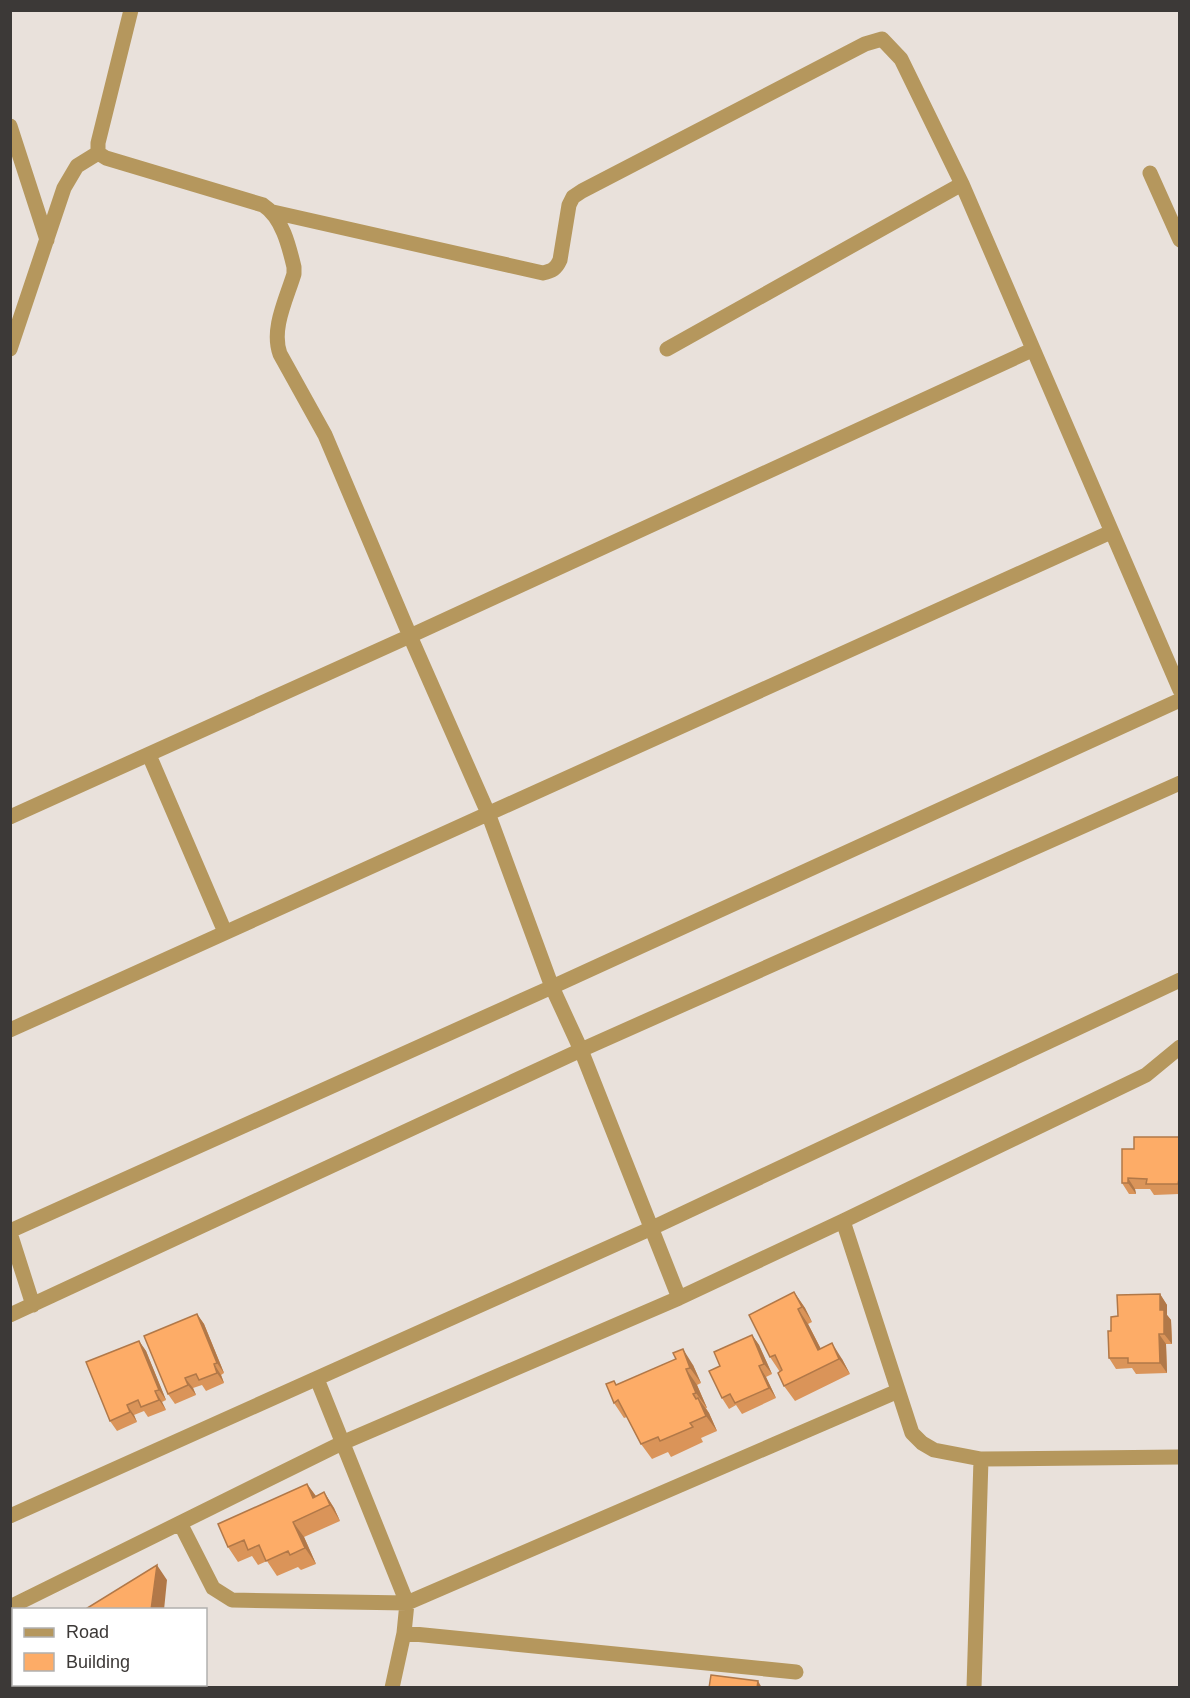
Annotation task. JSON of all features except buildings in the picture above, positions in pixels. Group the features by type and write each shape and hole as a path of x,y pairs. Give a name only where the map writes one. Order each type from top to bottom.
{"street":[{"path":"98,153 98,142 131,10"},
{"path":"98,153 105,158 263,205 273,212 543,273 557,267 560,260 569,205 573,197 865,44 882,39 901,59 962,184 1179,690"},
{"path":"10,126 15,159 47,240"},
{"path":"10,349 69,177 77,166 98,153"},
{"path":"1150,173 1179,240"},
{"path":"667,349 962,184"},
{"path":"273,212 294,267 277,332 276,343 280,354 325,435 488,813 552,987 581,1050 679,1298"},
{"path":"10,817 1032,350"},
{"path":"10,1030 1111,532"},
{"path":"33,1305 10,1232 1179,700"},
{"path":"149,755 225,932"},
{"path":"10,1315 581,1050 1179,783"},
{"path":"10,1516 652,1228 1179,980"},
{"path":"10,1607 342,1443 679,1298 843,1221 1146,1075 1179,1047"},
{"path":"843,1221 912,1432 922,1443 934,1450 976,1458 1179,1457"},
{"path":"317,1379 407,1603 404,1633 392,1688"},
{"path":"180,1524 213,1588 231,1600 407,1603 898,1391"},
{"path":"974,1688 976,1458"},
{"path":"404,1633 796,1672"}]}
